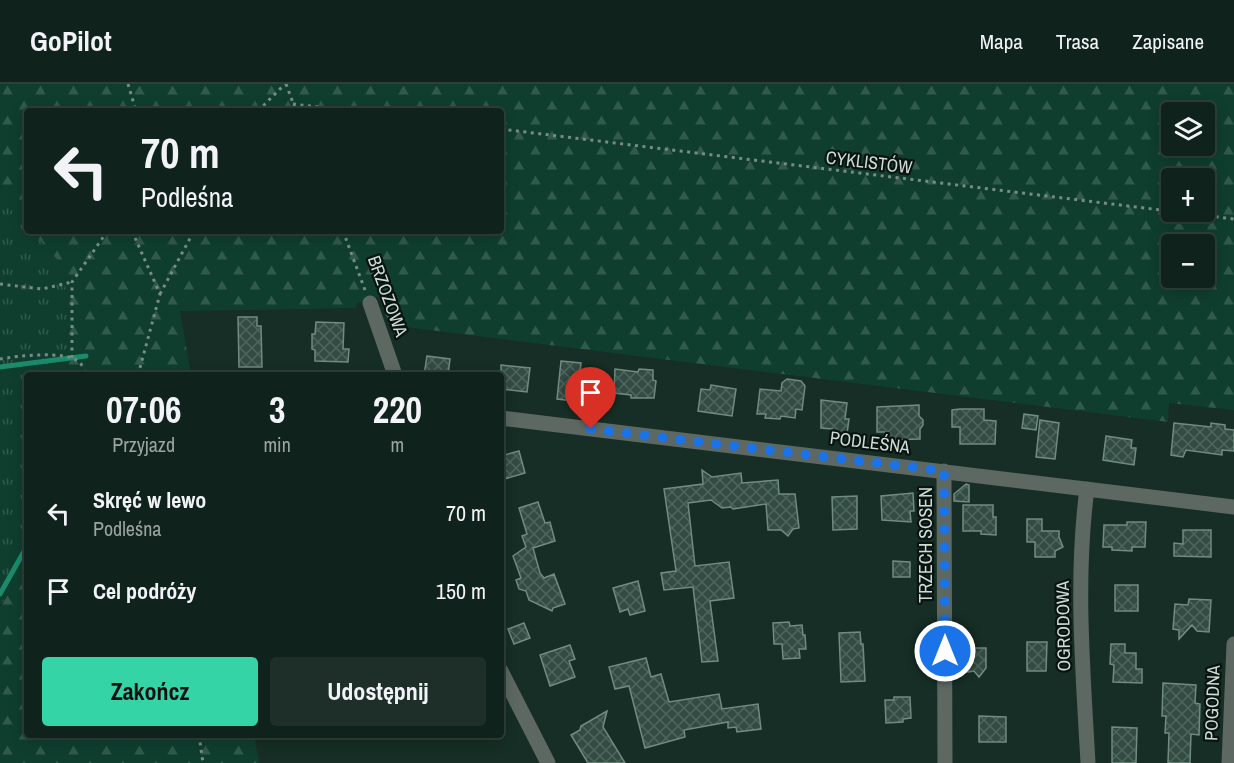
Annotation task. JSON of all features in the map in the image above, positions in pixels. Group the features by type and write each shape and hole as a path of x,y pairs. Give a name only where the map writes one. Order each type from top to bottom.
{"street":[{"name":"BRZOZOWA","path":"370,303 394,372"},
{"name":"PODLEŚNA","path":"504,418 1234,507"},
{"name":"TRZECH SOSEN","path":"944,471 945,763"},
{"name":"OGRODOWA","path":"1087,489 1082,544 1082,642 1088,763"},
{"name":"POGODNA","path":"1229,763 1234,645"},
{"path":"504,677 548,763"}],"path":[{"path":"128,84 135,108"},
{"path":"261,108 285,84 295,108"},
{"path":"293,104 327,108"},
{"name":"CYKLISTÓW","path":"504,129 1234,219"},
{"path":"72,358 72,282 104,236 110,234"},
{"path":"133,234 160,294"},
{"path":"139,372 160,294 192,234"},
{"name":"BRZOZOWA","path":"344,234 370,303"},
{"path":"0,284 42,289 72,282"},
{"path":"0,359 33,355 72,358 81,363 85,372"},
{"path":"199,738 203,763"}],"green space":[{"path":"0,84 1234,84 1234,410 1169,403 1168,422 390,325 378,297 357,303 356,308 180,311 190,372 69,372 65,268 34,234 504,234 504,108 24,108 24,224 5,203 0,180"},
{"path":"0,180 5,203 24,224 24,234 34,234 65,268 69,372 24,372 24,568 20,578 0,606"},
{"path":"24,568 24,738 255,738 259,763 0,763 0,606 20,578"}],"building":[{"path":"238,317 257,317 257,326 261,326 262,367 239,367"},
{"path":"316,322 344,323 343,349 349,349 348,362 315,361 312,334 315,334"},
{"path":"427,356 450,359 448,372 424,372"},
{"path":"561,361 581,363 574,401 557,399"},
{"path":"501,365 530,368 527,392 504,389 504,372 501,372"},
{"path":"615,369 638,372 639,369 653,370 653,380 656,381 654,398 631,398 631,395 614,393"},
{"path":"787,379 801,381 805,386 802,410 796,409 795,418 781,416 780,419 765,418 766,414 757,414 760,389 781,391 782,383"},
{"path":"711,385 736,389 732,416 698,411 701,389 710,390"},
{"path":"821,400 847,403 845,419 849,419 847,434 832,433 832,429 821,428"},
{"path":"919,405 919,416 923,420 920,439 886,440 885,432 877,432 877,407"},
{"path":"984,409 984,420 996,421 995,444 960,444 960,427 952,427 952,410"},
{"path":"1024,414 1038,416 1036,430 1022,428"},
{"path":"1040,420 1059,423 1055,459 1036,457"},
{"path":"1174,423 1211,427 1211,423 1225,425 1225,429 1234,430 1234,451 1222,450 1222,455 1186,450 1183,457 1171,455"},
{"path":"1106,436 1132,440 1131,448 1136,448 1134,465 1103,460"},
{"path":"519,451 525,473 504,479 504,455"},
{"path":"702,470 712,477 741,473 742,483 778,480 779,494 795,494 799,528 793,529 788,536 781,530 768,530 766,504 733,509 731,507 722,508 711,500 688,503 695,566 729,562 734,598 710,601 718,661 702,662 693,587 664,590 661,573 676,571 664,489 703,484"},
{"path":"966,484 969,485 969,502 954,501 954,494"},
{"path":"913,493 914,511 910,511 911,522 882,520 881,496"},
{"path":"857,496 857,529 833,530 832,497"},
{"path":"538,502 545,523 550,522 555,541 533,548 540,573 544,578 554,574 565,604 553,608 552,611 529,600 526,591 519,589 516,580 521,578 513,556 526,547 522,536 527,534 519,508"},
{"path":"963,505 993,505 996,535 981,534 981,531 963,531"},
{"path":"1027,519 1042,519 1042,531 1059,531 1063,547 1055,551 1055,557 1035,557 1035,542 1027,542"},
{"path":"1127,522 1146,522 1145,547 1132,547 1132,551 1103,547 1104,525 1127,525"},
{"path":"1183,530 1211,530 1211,557 1174,556 1174,543 1183,544"},
{"path":"893,561 910,562 910,577 893,577"},
{"path":"638,581 645,611 630,615 628,609 620,612 613,588"},
{"path":"1115,585 1138,585 1138,611 1115,611"},
{"path":"1189,599 1211,600 1209,632 1197,631 1192,625 1179,639 1179,630 1173,629 1175,604 1188,605"},
{"path":"789,622 790,626 802,625 806,649 799,649 800,658 783,659 782,644 774,644 773,623"},
{"path":"524,623 530,638 514,644 508,629"},
{"path":"860,632 865,681 841,682 839,633"},
{"path":"1027,642 1047,642 1046,671 1027,671"},
{"path":"1111,644 1125,644 1125,653 1136,653 1136,669 1142,669 1142,683 1113,682 1114,665 1110,664"},
{"path":"570,645 575,659 569,661 575,677 550,686 540,655"},
{"path":"968,648 986,648 986,668 979,677 974,671 968,672"},
{"path":"646,658 651,677 661,674 669,702 719,694 722,709 758,704 761,729 737,732 736,727 728,728 728,722 684,730 685,737 645,748 629,686 615,689 609,667"},
{"path":"1163,683 1196,685 1195,703 1200,704 1199,735 1191,734 1190,763 1168,763 1169,733 1165,733 1166,716 1162,716"},
{"path":"894,697 910,697 911,718 903,719 903,722 886,723 885,700 894,700"},
{"path":"607,711 603,727 625,763 588,763 571,735 580,730 581,726"},
{"path":"979,716 1006,717 1006,742 979,742"},
{"path":"1112,727 1137,728 1136,763 1112,763"}],"waterway":[{"path":"0,367 86,356"},
{"path":"0,594 24,551"}],"route":[{"path":"591,429 944,471 945,651"}]}
